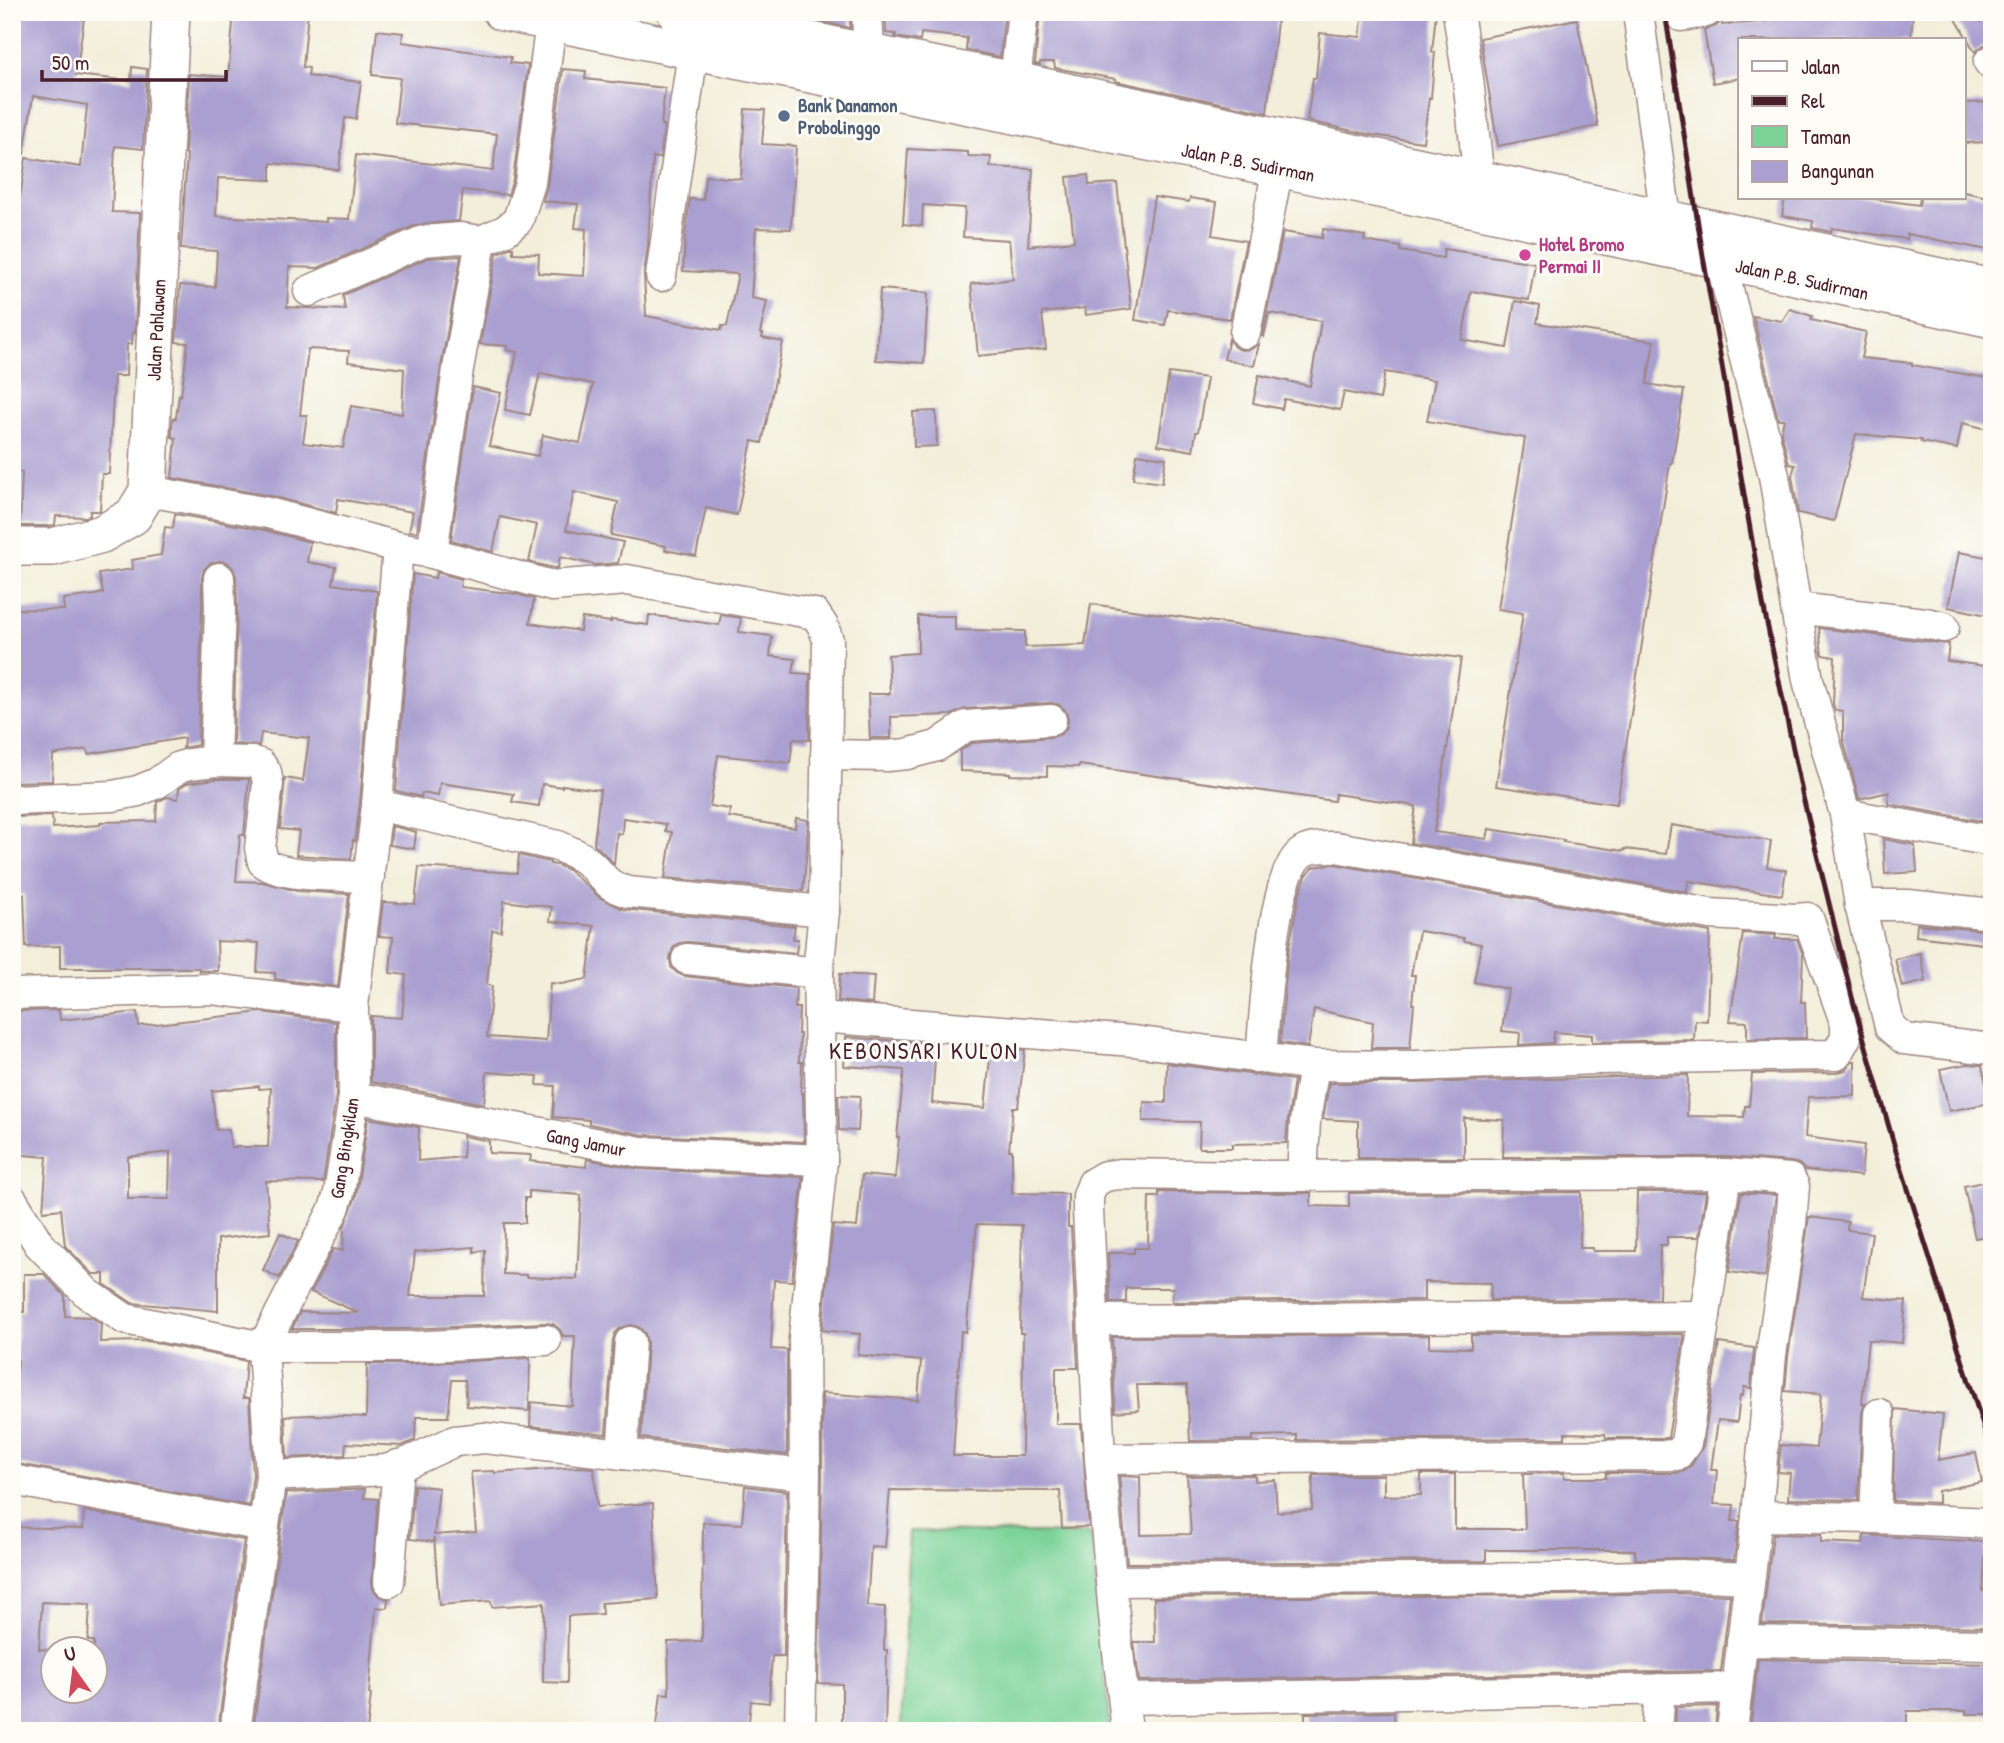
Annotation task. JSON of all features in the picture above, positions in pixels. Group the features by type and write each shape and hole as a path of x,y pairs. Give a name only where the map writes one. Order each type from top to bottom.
{"main road":[{"name":"Jalan Pahlawan","path":"148,491 171,12"},
{"name":"Jalan P.B. Sudirman","path":"502,12 551,22 671,36 1992,319"},
{"name":"Jalan P.B. Sudirman","path":"676,12 1992,288"},
{"path":"12,547 53,547 102,534 133,516 148,491"}],"street":[{"path":"866,12 869,53"},
{"path":"1015,82 1023,12"},
{"path":"1458,12 1479,180"},
{"path":"1638,12 1666,219"},
{"path":"309,291 423,241 461,238 481,241 506,230 518,220 530,183 551,22"},
{"path":"661,276 671,36"},
{"path":"1245,333 1278,168"},
{"path":"432,553 458,369 481,241"},
{"path":"1721,261 1774,476 1808,680 1844,814 1883,904 1890,1027 1904,1039 1992,1049"},
{"path":"148,491 268,513 552,586 627,580 815,614 823,626 828,640 824,911 818,973 822,1160 804,1338 805,1475 800,1731"},
{"name":"Gang Bingkilan","path":"263,1347 334,1209 339,1193 354,1097 353,1006 377,805 398,547"},
{"path":"215,761 219,578"},
{"path":"1796,608 1944,627"},
{"path":"827,755 887,757 907,754 937,746 967,726 1051,720"},
{"path":"12,800 113,796 138,791 157,783 179,767 215,761 253,762 260,764 266,772 268,784 260,848 262,862 271,868 289,872 369,877"},
{"path":"377,805 558,846 588,862 613,888 628,892 824,911"},
{"path":"1844,814 1992,841"},
{"path":"819,1017 1133,1041 1314,1065 1414,1066 1598,1059 1836,1055 1846,1037 1846,1024 1808,918 1710,914 1336,847 1315,848 1301,853 1284,880 1271,947 1261,1057"},
{"path":"1883,904 1992,914"},
{"path":"687,959 818,973"},
{"path":"12,994 212,989 353,1006"},
{"path":"1302,1176 1305,1122 1314,1065"},
{"name":"Gang Jamur","path":"354,1097 640,1152 822,1160"},
{"path":"1127,1731 1100,1459 1087,1210 1093,1183 1105,1176 1120,1174 1726,1174 1790,1179 1794,1186 1791,1224 1771,1355 1757,1516 1732,1731"},
{"path":"1100,1459 1676,1455 1686,1443 1726,1174"},
{"path":"12,1200 39,1244 88,1294 125,1319 263,1347 408,1347 546,1340"},
{"path":"1094,1320 1705,1316"},
{"path":"622,1454 630,1342"},
{"path":"235,1731 271,1476 263,1347"},
{"path":"1875,1518 1879,1414"},
{"path":"271,1476 386,1470 455,1441 470,1438 805,1475"},
{"path":"389,1582 398,1465"},
{"path":"12,1480 264,1526"},
{"path":"1757,1516 1992,1523"},
{"path":"1111,1581 1681,1575 1749,1578"},
{"path":"1742,1641 1989,1645"},
{"path":"1124,1699 1737,1688"},
{"path":"1657,1731 1660,1689"}],"green space":[{"path":"909,1531 1091,1534 1110,1731 901,1731"}],"building":[{"path":"12,12 85,12 76,75 131,81 132,67 147,69 143,149 115,146 112,212 140,213 135,333 132,344 127,344 126,376 114,376 109,474 102,474 100,511 90,511 90,516 86,517 56,516 55,525 50,526 20,526 22,472 12,472 12,205 19,205 26,158 81,167 87,105 33,96 24,154 12,153"},
{"path":"234,12 308,12 303,67 309,68 308,76 361,82 356,119 345,118 339,170 271,163 271,180 218,178 216,216 326,222 326,218 349,219 356,155 493,171 497,134 395,123 400,78 372,75 377,30 403,33 402,42 511,57 510,63 528,65 513,179 508,195 463,190 459,221 416,225 318,268 289,267 287,307 345,310 343,295 427,258 461,256 441,367 417,532 409,531 413,512 338,499 336,513 271,496 172,478 176,438 172,437 172,426 181,395 188,343 176,342 180,285 215,287 217,251 181,249 189,74 228,77","holes":["308,349 349,351 348,362 404,369 402,414 351,406 343,448 303,443 307,415 300,415"]},
{"path":"850,12 850,28 786,14"},
{"path":"885,12 1005,12 1000,57 966,50 967,38 921,33 920,41 895,37 896,34 886,33"},
{"path":"1040,12 1205,12 1258,17 1259,12 1278,12 1267,113 1055,68 1054,62 1035,64"},
{"path":"1363,12 1436,12 1431,98 1423,142 1372,135 1307,121 1313,78 1316,78 1320,33 1360,37"},
{"path":"1771,12 1913,12 1911,38 1738,38 1738,78 1713,83 1704,30 1716,26 1722,20 1722,25 1772,21"},
{"path":"1952,12 1976,12 1981,22 1992,15 1992,45 1984,45 1975,52"},
{"path":"1577,19 1598,126 1498,146 1480,38"},
{"path":"563,69 586,71 585,79 665,88 660,158 653,157 644,274 646,316 721,330 722,326 727,326 738,274 683,271 690,199 703,200 705,176 741,179 745,109 765,110 762,144 796,146 791,229 756,228 751,298 767,301 760,333 763,334 762,338 783,342 762,443 752,441 737,515 706,508 696,556 665,550 666,546 611,535 618,502 574,492 566,530 623,542 618,563 596,565 560,557 558,568 554,568 529,562 537,525 500,517 493,552 451,540 473,387 501,393 489,446 538,456 543,435 580,443 593,384 540,373 530,415 505,410 517,352 507,350 508,346 480,344 497,253 513,248 513,253 539,254 538,273 584,276 586,229 575,228 578,204 543,201"},
{"path":"1992,102 1992,142 1966,143 1966,103"},
{"path":"908,149 968,152 968,156 991,157 990,167 1033,169 1028,246 1074,241 1067,177 1088,175 1089,185 1117,183 1131,309 1086,315 1085,308 1042,313 1046,349 978,356 971,284 1013,279 1009,240 963,237 965,208 923,205 922,226 903,224"},
{"path":"1966,192 1992,198 1992,233 1988,250 1907,234 1906,239 1832,228 1831,232 1812,228 1813,221 1782,216 1785,200 1882,200 1919,205 1920,200 1966,200"},
{"path":"1154,197 1189,202 1190,198 1217,202 1212,235 1246,241 1230,319 1168,310 1165,325 1135,320"},
{"path":"1323,229 1365,236 1364,241 1401,247 1400,251 1443,258 1444,249 1535,263 1529,300 1471,291 1462,340 1507,348 1515,301 1540,306 1537,323 1654,341 1647,384 1684,390 1670,463 1617,804 1496,786 1523,613 1498,609 1525,438 1427,421 1435,380 1385,372 1380,399 1344,392 1340,410 1284,399 1282,409 1253,403 1259,375 1310,386 1321,321 1269,313 1264,337 1262,336 1283,232 1322,238"},
{"path":"880,289 928,293 924,363 876,360"},
{"path":"1790,309 1812,316 1811,320 1866,332 1861,358 1912,363 1992,379 1992,430 1962,423 1957,449 1921,440 1856,434 1834,521 1798,513 1792,476 1795,465 1789,464 1781,432 1784,419 1778,419 1753,316 1782,321"},
{"path":"1229,339 1234,347 1242,350 1259,344 1254,366 1224,359"},
{"path":"1169,373 1207,378 1193,451 1158,445"},
{"path":"936,411 937,446 914,447 913,412"},
{"path":"1137,454 1166,458 1162,483 1133,479"},
{"path":"175,514 264,530 310,542 307,562 336,567 333,584 377,591 360,803 351,859 296,855 299,831 280,829 285,778 303,781 309,738 261,733 259,746 233,744 236,577 227,562 209,564 204,569 202,578 198,745 183,748 184,738 88,754 87,749 53,755 52,781 12,782 12,609 64,610 63,599 103,593 99,574 133,569 132,560 161,555 165,527 173,528"},
{"path":"1959,552 1992,558 1992,616 1948,607"},
{"path":"436,572 461,579 460,587 534,599 530,623 580,631 582,618 648,625 649,615 719,625 721,615 741,618 739,632 772,636 770,656 795,659 793,673 810,674 809,740 793,739 790,763 718,755 710,806 730,809 729,817 795,828 796,818 808,820 803,891 665,878 672,832 665,831 666,824 623,818 622,834 617,833 614,864 594,844 600,790 542,784 539,806 512,802 514,794 440,783 438,796 422,793 421,797 396,791 413,574 435,578"},
{"path":"1091,604 1461,658 1434,832 1487,839 1489,829 1624,851 1666,854 1671,825 1771,841 1767,867 1786,870 1782,895 1688,881 1687,892 1411,843 1416,806 1335,794 1334,801 1079,765 1047,766 1047,776 960,771 960,751 972,743 1061,734 1067,727 1068,718 1059,705 1050,703 965,709 951,715 891,717 891,738 870,738 868,694 890,694 888,655 918,653 918,616 955,616 955,630 1025,631 1025,647 1085,645"},
{"path":"1819,628 1949,644 1947,661 1992,667 1992,823 1888,804 1889,792 1859,799 1843,739 1843,711 1835,710 1833,704 1835,657 1822,655"},
{"path":"216,779 249,779 244,835 240,835 236,881 263,882 297,891 349,894 338,987 275,979 275,973 257,972 259,943 217,941 218,971 199,971 199,968 60,968 60,946 26,947 24,894 12,895 12,817 52,816 53,828 100,825 100,822 156,821 157,802 167,797 178,799 179,788 187,783"},
{"path":"392,826 416,832 414,849 390,845"},
{"path":"1883,839 1915,845 1917,872 1885,874"},
{"path":"519,855 550,862 569,870 600,898 623,909 795,926 793,939 798,939 796,953 688,942 679,943 673,948 670,958 671,967 684,976 796,988 795,1008 799,1008 799,1062 802,1062 804,1142 643,1135 589,1124 589,1120 553,1117 555,1086 537,1085 538,1076 487,1072 484,1104 371,1082 371,1016 402,1018 406,975 390,973 393,937 379,936 383,902 415,904 419,867 517,873","holes":["504,901 552,907 550,921 594,926 587,979 561,984 550,983 546,1041 487,1037 492,986 487,985 492,930 501,931"]},
{"path":"1334,864 1710,932 1707,1021 1695,1020 1694,1040 1592,1042 1592,1035 1554,1032 1553,1043 1519,1045 1520,1033 1502,1031 1508,989 1474,982 1481,944 1464,941 1464,938 1419,931 1411,975 1415,975 1410,1048 1371,1048 1373,1022 1314,1009 1308,1047 1280,1043 1288,952 1299,895 1306,876 1313,867"},
{"path":"1917,924 1992,931 1992,945 1916,936"},
{"path":"1743,933 1776,935 1775,939 1797,939 1803,955 1801,1002 1805,1002 1806,1038 1747,1039 1747,1022 1730,1021"},
{"path":"1920,953 1926,981 1902,987 1895,959"},
{"path":"840,974 874,976 872,1004 838,1001"},
{"path":"59,1010 60,1020 137,1012 139,1026 261,1012 336,1022 336,1096 323,1182 266,1181 270,1233 218,1239 218,1311 132,1303 104,1284 104,1274 93,1274 65,1246 61,1209 43,1211 47,1157 12,1154 12,1120 20,1121 15,1073 12,1073 12,1011","holes":["259,1086 259,1089 271,1088 268,1147 231,1147 229,1129 216,1130 212,1091","170,1152 169,1199 128,1199 128,1157"]},
{"path":"846,1037 936,1044 932,1103 985,1108 991,1048 1025,1050 1018,1107 1013,1107 1009,1150 1012,1150 1012,1193 1068,1194 1068,1227 1071,1227 1078,1368 1056,1368 1056,1424 1081,1424 1089,1527 1062,1528 1060,1491 890,1490 885,1547 871,1546 867,1606 885,1607 885,1731 842,1731 842,1684 818,1683 822,1393 918,1400 921,1361 858,1355 860,1334 822,1330 833,1225 857,1227 862,1175 895,1178 899,1137 904,1070 844,1066","holes":["977,1224 1022,1225 1022,1456 953,1456 961,1331 966,1332"]},
{"path":"1852,1061 1855,1061 1855,1096 1808,1097 1805,1137 1864,1145 1861,1176 1805,1170 1799,1164 1791,1162 1727,1157 1503,1157 1504,1120 1464,1118 1464,1158 1358,1158 1358,1121 1323,1119 1329,1083 1688,1075 1687,1116 1744,1117 1745,1106 1749,1106 1752,1074 1836,1073 1846,1070"},
{"path":"1167,1063 1294,1080 1286,1143 1199,1148 1200,1122 1143,1121 1144,1102 1166,1103"},
{"path":"1967,1064 1982,1065 1990,1103 1949,1111 1940,1069"},
{"path":"838,1095 860,1096 858,1131 839,1130"},
{"path":"368,1118 419,1127 418,1161 463,1157 463,1136 489,1141 489,1153 531,1155 530,1161 586,1167 587,1159 640,1169 803,1177 792,1281 774,1280 771,1349 787,1350 787,1455 641,1438 647,1343 640,1328 632,1325 622,1327 615,1333 613,1340 606,1434 530,1426 531,1402 572,1406 575,1336 563,1336 553,1324 408,1329 292,1329 300,1312 359,1313 311,1292 333,1249 343,1251 344,1227 356,1196","holes":["529,1191 581,1195 577,1279 503,1274 504,1223 525,1223 525,1198 529,1198","474,1247 474,1252 485,1250 484,1296 410,1296 415,1252"]},
{"path":"1992,1180 1992,1235 1975,1238 1964,1186"},
{"path":"1159,1192 1311,1193 1311,1206 1349,1207 1349,1193 1581,1192 1580,1248 1593,1248 1593,1251 1636,1251 1637,1192 1706,1192 1699,1237 1667,1237 1667,1245 1660,1245 1659,1299 1490,1300 1491,1283 1424,1282 1424,1300 1172,1302 1173,1288 1126,1288 1126,1302 1110,1302 1108,1253 1134,1253 1134,1248 1148,1248 1149,1197 1159,1197"},
{"path":"1741,1193 1776,1195 1765,1277 1729,1272"},
{"path":"1809,1217 1848,1222 1847,1230 1872,1233 1863,1297 1906,1301 1902,1343 1868,1340 1858,1500 1788,1499 1790,1473 1778,1472 1781,1445 1816,1448 1821,1394 1785,1391"},
{"path":"280,1233 298,1241 279,1278 263,1270"},
{"path":"24,1274 44,1274 65,1296 65,1316 91,1317 101,1324 100,1342 147,1341 246,1361 243,1398 249,1398 253,1475 249,1506 12,1463 18,1360 15,1360 19,1312 24,1312"},
{"path":"1683,1334 1668,1438 1606,1438 1605,1434 1565,1433 1565,1438 1297,1440 1297,1435 1253,1436 1253,1440 1190,1441 1187,1385 1137,1385 1139,1410 1115,1412 1112,1337 1429,1335 1429,1347 1471,1348 1471,1335"},
{"path":"1719,1343 1754,1348 1751,1388 1744,1387 1743,1396 1740,1395 1737,1422 1718,1420 1711,1470 1717,1470 1714,1504 1734,1505 1732,1521 1739,1521 1734,1560 1635,1559 1635,1550 1486,1550 1486,1561 1127,1563 1119,1476 1140,1477 1141,1535 1191,1534 1187,1476 1255,1475 1255,1481 1275,1480 1277,1512 1312,1510 1313,1475 1384,1475 1384,1496 1421,1495 1421,1474 1455,1474 1455,1529 1525,1529 1523,1474 1564,1473 1564,1478 1606,1478 1606,1473 1684,1471 1691,1466 1703,1446"},
{"path":"530,1358 529,1411 467,1406 465,1380 452,1380 448,1417 416,1417 415,1440 402,1446 346,1443 345,1455 287,1458 285,1416 366,1417 367,1364"},
{"path":"1895,1409 1943,1414 1938,1460 1976,1453 1982,1482 1938,1491 1938,1503 1893,1501"},
{"path":"594,1468 597,1507 653,1503 658,1599 601,1603 602,1614 568,1616 567,1683 543,1682 544,1603 492,1607 491,1601 439,1605 434,1537 433,1542 410,1539 414,1485 439,1488 434,1535 476,1532 471,1472 495,1473"},
{"path":"745,1486 787,1491 784,1656 772,1656 769,1703 751,1701 748,1731 701,1731 702,1728 657,1725 661,1693 669,1694 668,1642 702,1641 703,1522 742,1524"},
{"path":"365,1489 364,1498 378,1499 373,1589 379,1596 388,1599 387,1608 376,1607 367,1731 253,1731 286,1493"},
{"path":"84,1511 244,1540 218,1729 191,1727 191,1731 12,1731 12,1527 83,1529"},
{"path":"1773,1534 1821,1535 1821,1542 1863,1544 1864,1535 1986,1542 1983,1591 1992,1591 1991,1627 1762,1624"},
{"path":"1681,1593 1730,1595 1721,1671 1139,1681 1134,1642 1155,1642 1154,1598"},
{"path":"1758,1659 1992,1664 1992,1714 1907,1711 1907,1731 1750,1731"},
{"path":"1717,1706 1715,1729 1675,1729 1676,1707"},
{"path":"1394,1712 1395,1731 1305,1731 1305,1713"}],"railway":[{"path":"1665,12 1703,256 1763,604 1803,797 1853,1001 1895,1148 1992,1454"}],"place":[{"name":"Bank Danamon Probolinggo","path":"784,116"},
{"name":"Hotel Bromo Permai II","path":"1525,255"}],"district":[{"name":"KEBONSARI KULON","path":"924,1050"}]}
